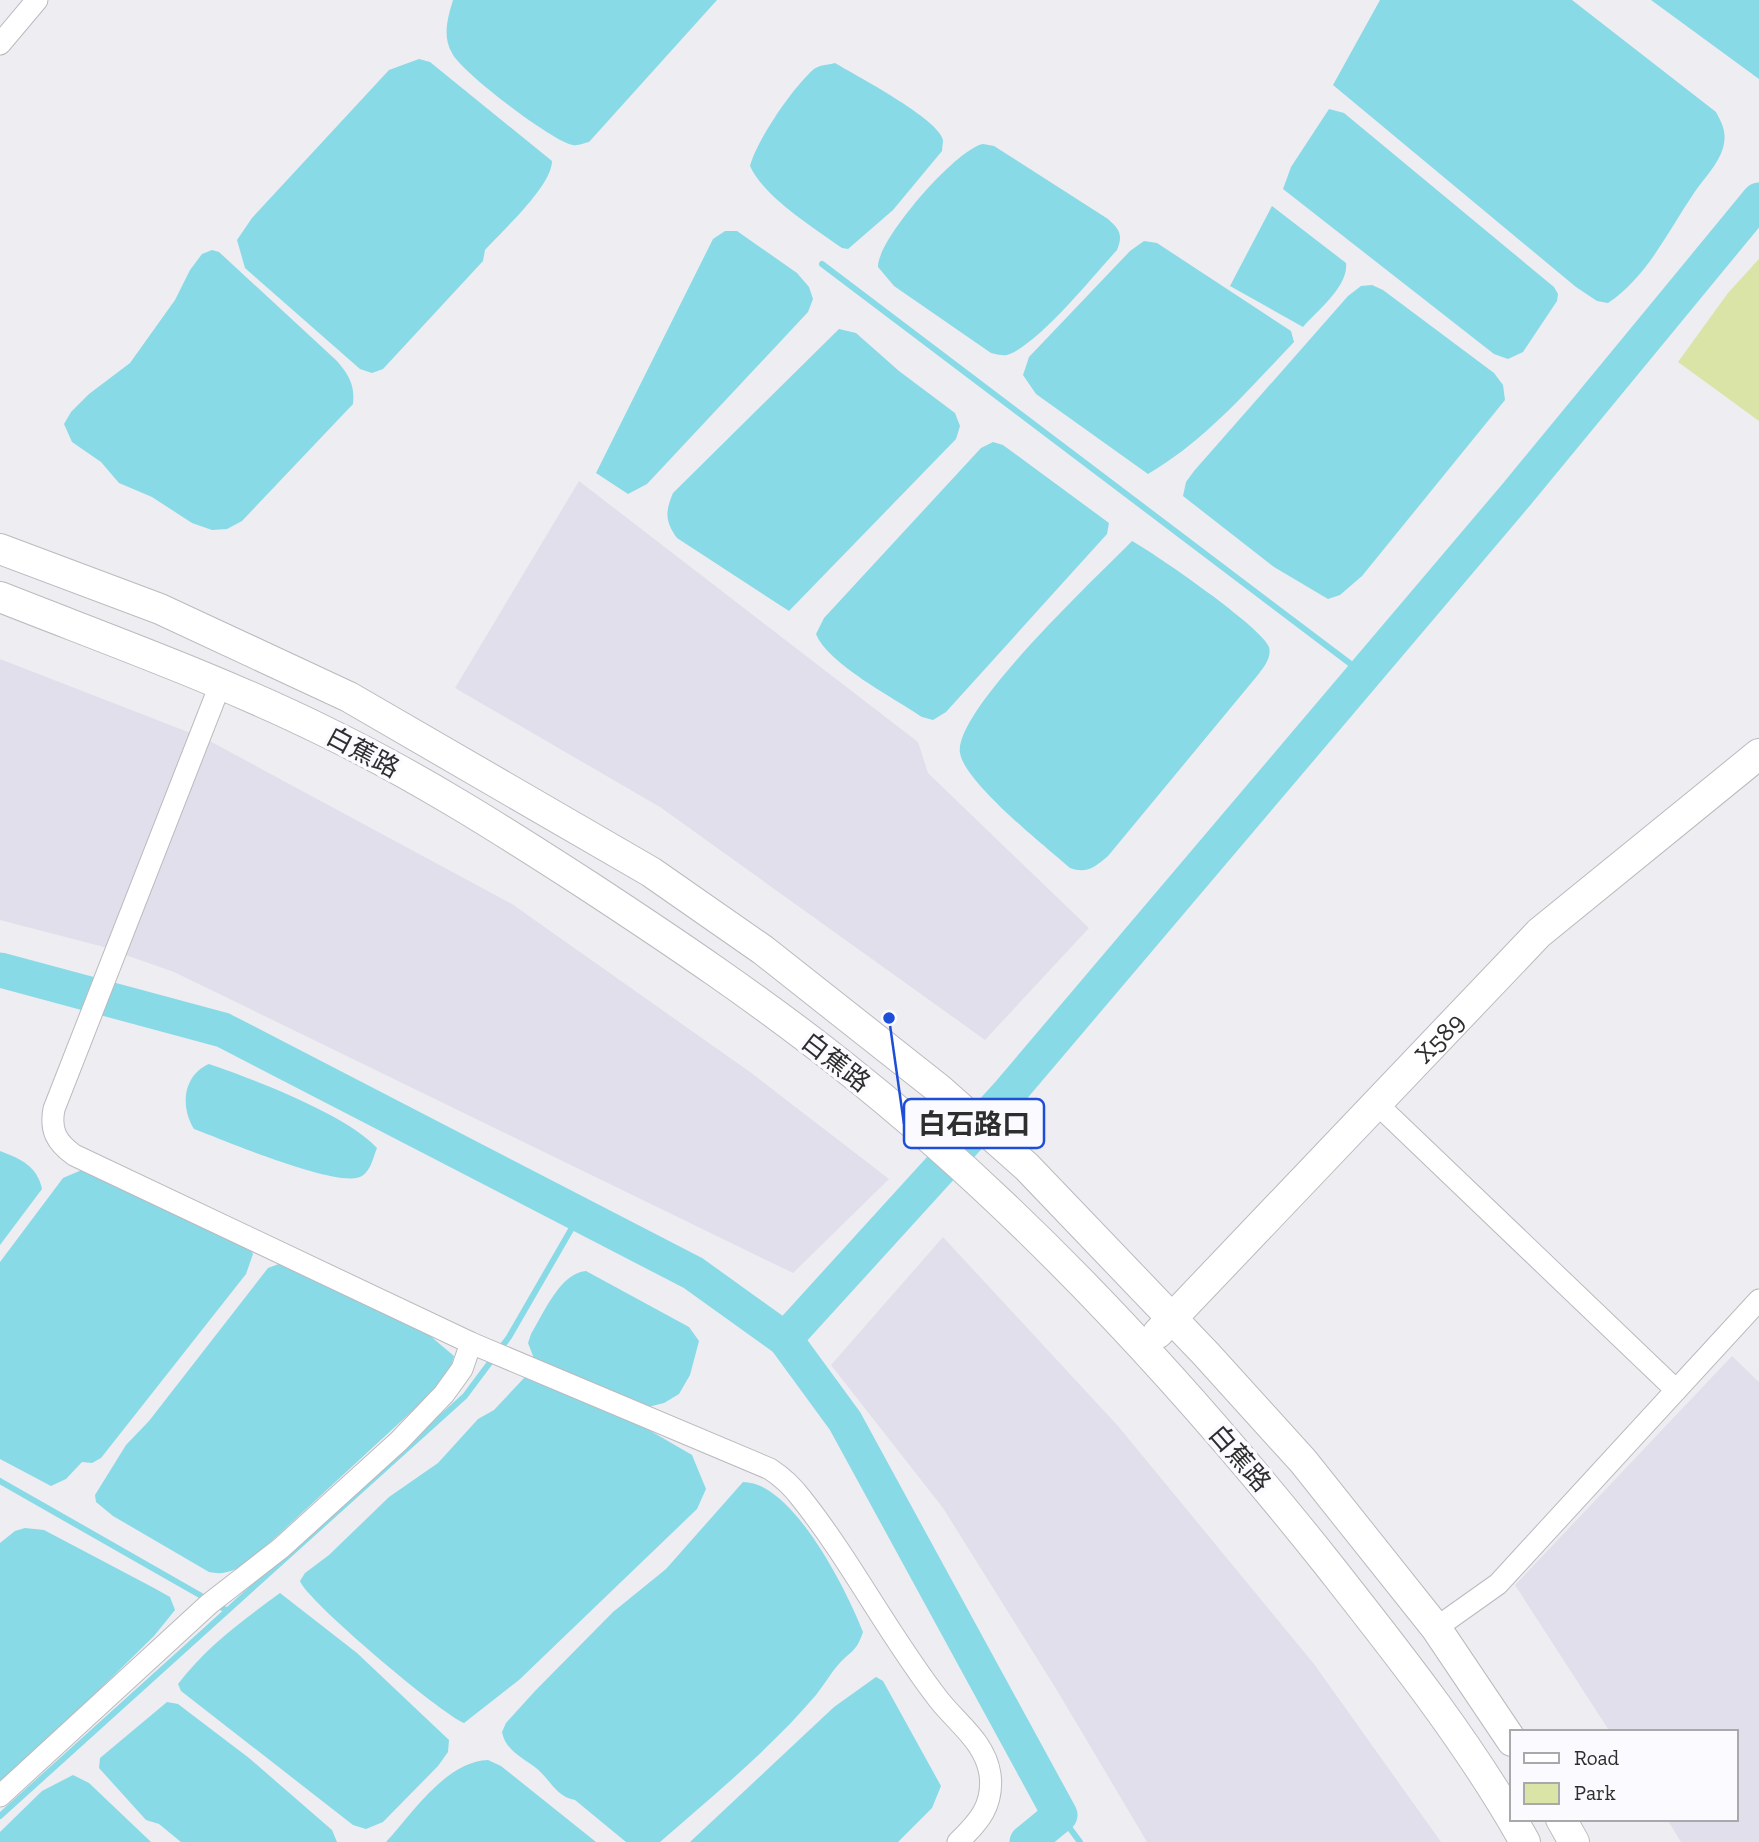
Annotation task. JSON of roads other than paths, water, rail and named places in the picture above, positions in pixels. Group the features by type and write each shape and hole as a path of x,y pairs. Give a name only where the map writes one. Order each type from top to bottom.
{"main road":[{"name":"白蕉路","path":"0,549 160,609 349,696 651,872 763,950 939,1089 1027,1167 1172,1318 1303,1461 1436,1628 1510,1738"},
{"name":"白蕉路","path":"0,597 220,685 326,732 451,799 701,960 843,1065 998,1200 1143,1349 1264,1483 1402,1658 1510,1815"},
{"name":"X589","path":"1143,1349 1539,933 1759,754"},
{"name":"白蕉路","path":"1513,1821 1525,1842"},
{"path":"1562,1821 1574,1842"}],"street":[{"path":"0,44 37,0"},
{"path":"220,685 118,940 52,1116 55,1136 62,1147 479,1346 770,1469 799,1494 940,1702 971,1734 983,1753 990,1774 989,1798 982,1819 958,1842"},
{"path":"1376,1104 1676,1390"},
{"path":"1436,1628 1498,1584 1759,1300"},
{"path":"0,1796 209,1604 281,1548 398,1441 444,1394 479,1346"}],"water":[{"path":"453,0 717,0 589,142 575,145 562,141 528,120 489,90 459,62 447,40"},
{"path":"1380,0 1572,0 1716,112 1725,138 1718,160 1646,266 1622,292 1608,303 1597,301 1576,287 1333,85"},
{"path":"1651,0 1759,0 1759,79"},
{"path":"419,59 430,62 552,161 544,183 525,208 485,250 483,261 383,369 372,373 360,369 245,268 237,240 252,218 389,70"},
{"path":"835,63 912,110 938,131 943,140 942,151 893,210 848,249 842,248 778,200 766,189 750,166 768,129 796,88 816,68"},
{"path":"1329,109 1344,113 1554,287 1558,294 1557,301 1523,352 1508,359 1494,354 1283,189 1291,167"},
{"path":"983,144 994,146 1108,219 1120,236 1117,250 1065,309 1034,338 1007,355 991,353 894,286 878,267 890,237 920,197 955,162"},
{"path":"1272,206 1346,263 1346,272 1337,289 1303,327 1230,286"},
{"path":"725,231 737,231 797,273 809,287 813,299 808,312 647,484 628,494 596,473 713,239"},
{"path":"1144,241 1157,243 1291,331 1294,342 1208,430 1148,474 1036,394 1023,375 1029,357 1130,251"},
{"path":"212,250 219,252 337,361 350,381 353,404 242,521 227,529 212,530 192,523 152,497 119,483 101,462 72,442 64,424 71,412 89,394 130,363 175,300 190,270 202,254"},
{"path":"1372,285 1383,290 1494,373 1503,385 1505,400 1362,576 1340,595 1328,599 1274,567 1183,496 1186,482 1194,471 1348,296 1361,286"},
{"path":"839,329 856,333 899,371 955,413 960,426 956,439 789,611 677,538 668,521 668,511 673,493"},
{"path":"993,442 1003,445 1109,523 1107,534 946,712 933,720 922,717 847,668 823,645 816,634 824,618 981,448"},
{"path":"1132,541 1229,608 1262,637 1269,647 1269,655 1257,676 1108,856 1090,868 1076,870 1070,868 990,797 965,766 960,753 964,733 979,707 1003,676 1061,612"},
{"path":"209,1064 298,1099 344,1123 377,1148 368,1170 362,1176 350,1178 331,1176 280,1162 194,1129 187,1111 186,1092 194,1076"},
{"path":"0,1151 27,1164 36,1174 42,1189 0,1245"},
{"path":"84,1169 248,1244 253,1254 246,1274 101,1458 92,1463 82,1462 66,1479 51,1486 0,1459 0,1262 63,1178"},
{"path":"284,1262 428,1334 454,1356 450,1370 436,1389 251,1560 226,1572 209,1572 113,1516 96,1502 95,1495 126,1445 149,1421 268,1268"},
{"path":"586,1271 689,1327 699,1341 690,1375 679,1394 664,1403 648,1407 535,1361 528,1343 541,1316 568,1279"},
{"path":"525,1377 630,1419 692,1455 706,1489 697,1509 519,1680 464,1723 450,1715 376,1656 325,1610 300,1581 305,1573 329,1555 389,1497 438,1463 478,1419 494,1410"},
{"path":"743,1482 762,1487 781,1500 799,1519 845,1591 863,1632 855,1648 838,1665 816,1695 721,1790 660,1842 626,1842 575,1800 558,1791 541,1772 515,1753 502,1732 506,1723 535,1691 613,1612 666,1569"},
{"path":"25,1528 44,1530 154,1588 170,1597 175,1610 154,1636 45,1743 0,1782 0,1543 15,1531"},
{"path":"280,1593 357,1653 449,1740 448,1752 438,1766 383,1822 366,1829 353,1825 181,1691 178,1684 213,1646"},
{"path":"876,1677 883,1681 941,1786 932,1808 898,1842 690,1842 834,1707"},
{"path":"167,1702 178,1704 249,1758 332,1830 337,1842 181,1842 159,1824 146,1820 99,1768 100,1758"},
{"path":"488,1760 501,1766 596,1842 386,1842 444,1779 472,1763"},
{"path":"73,1775 89,1783 151,1842 0,1842 0,1832 42,1791"}],"waterway":[{"path":"785,1339 1008,1094 1516,495 1759,200"},
{"path":"822,264 1364,674"},
{"path":"0,970 223,1030 693,1273 785,1339 845,1421 1060,1815 1027,1842"},
{"path":"0,1816 465,1396 509,1337 580,1214"},
{"path":"0,1481 226,1610"},
{"path":"1060,1815 1080,1842"}],"place":[{"name":"白石路口","path":"889,1018"}]}
